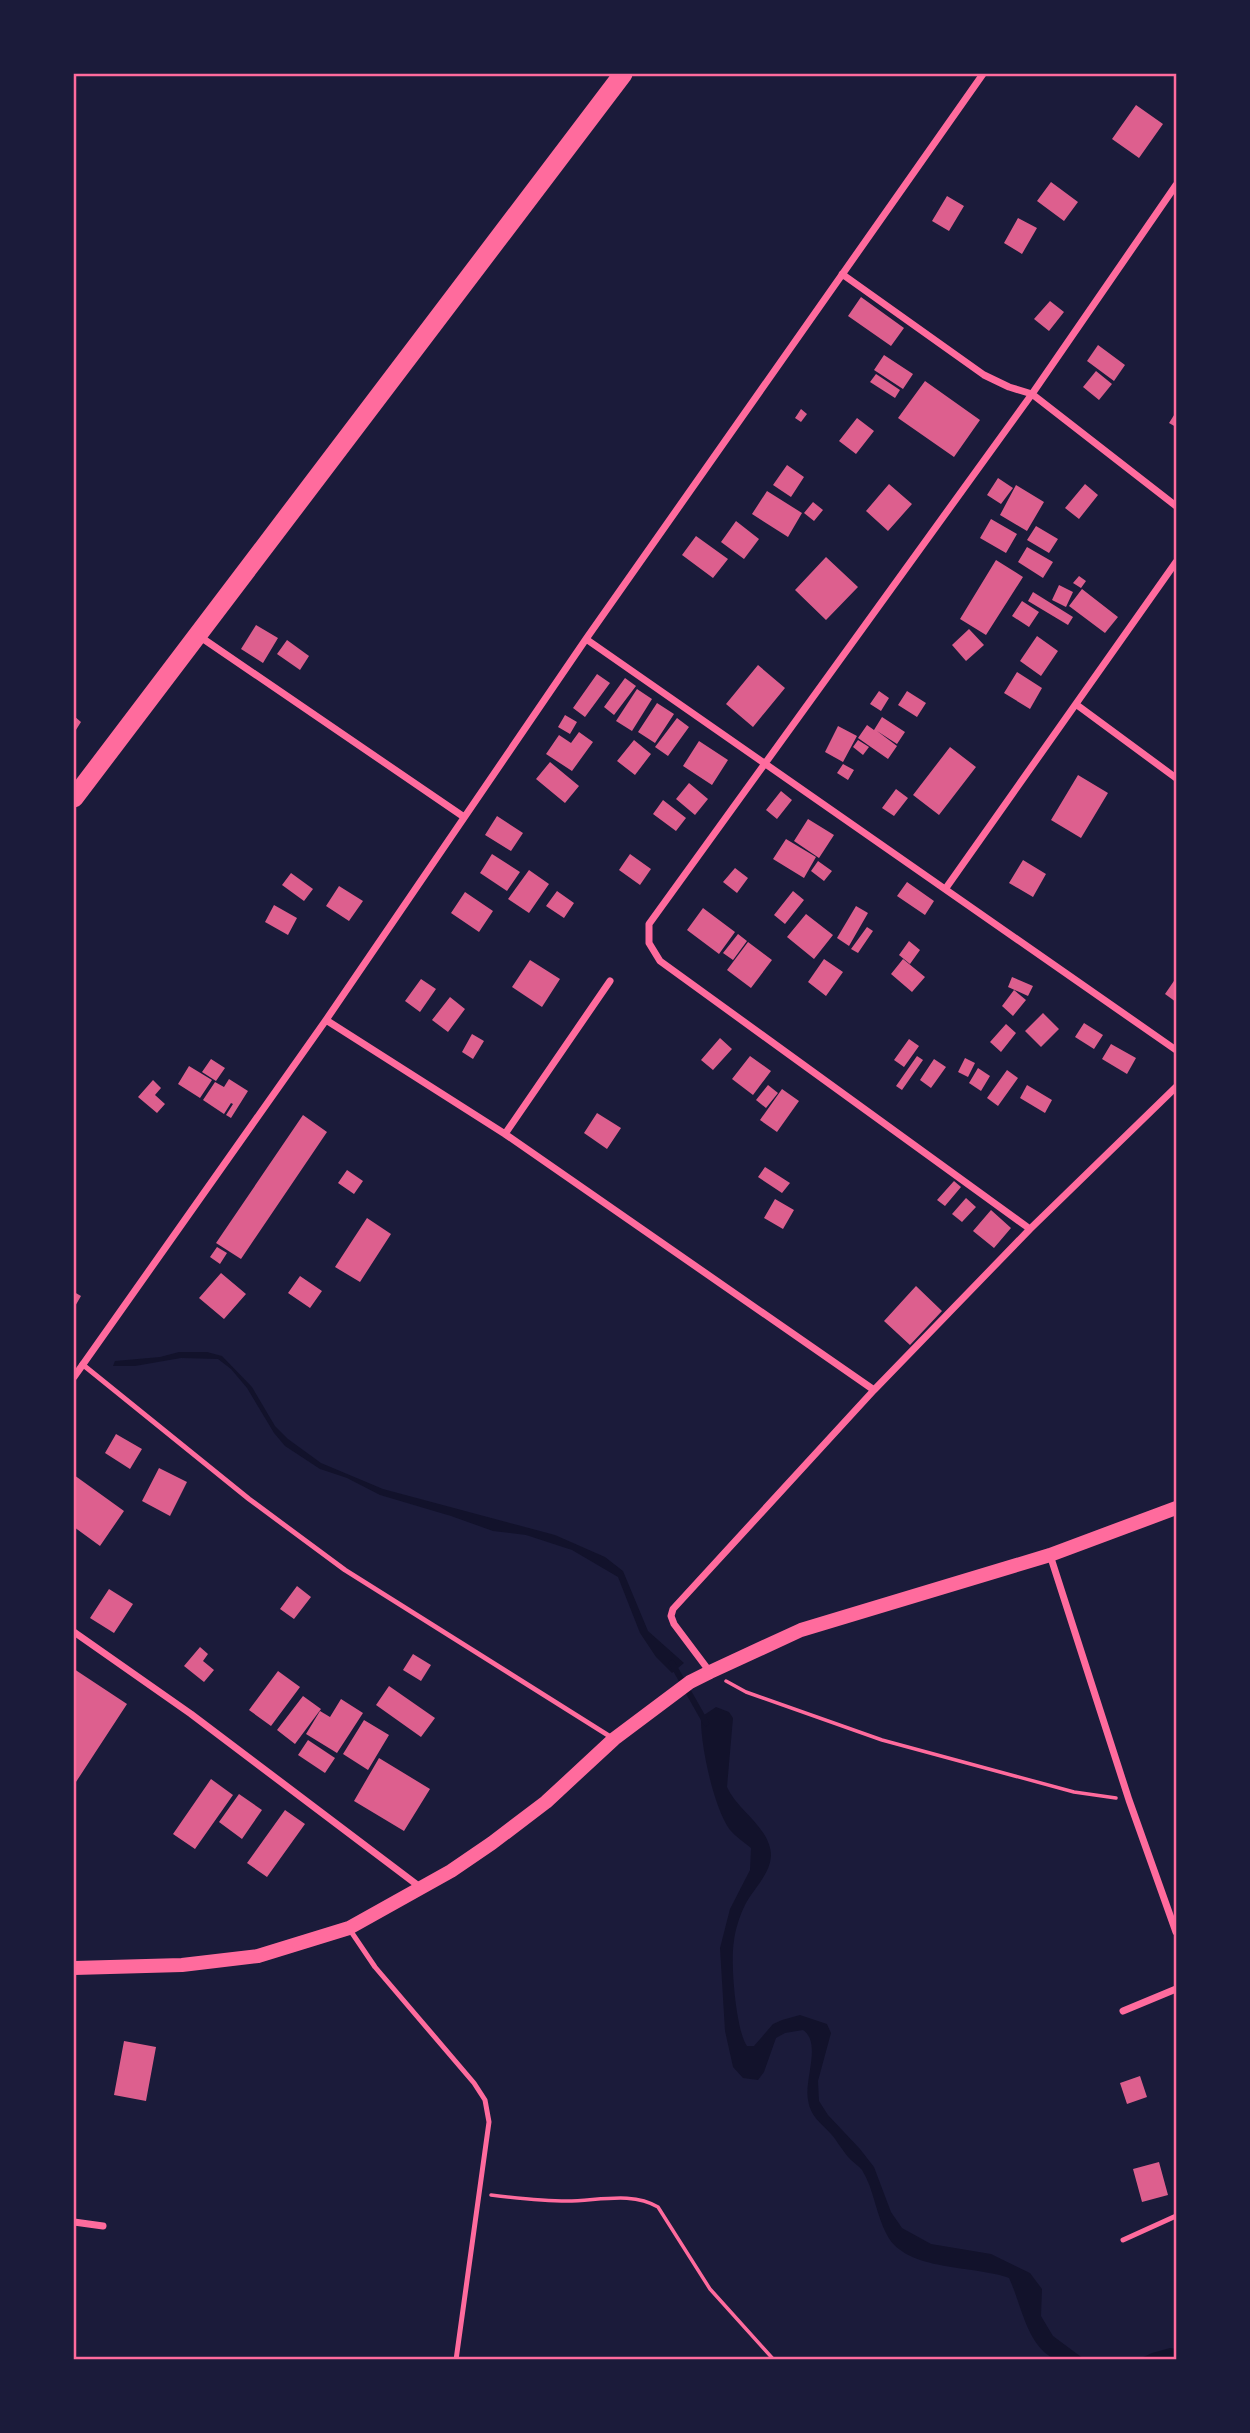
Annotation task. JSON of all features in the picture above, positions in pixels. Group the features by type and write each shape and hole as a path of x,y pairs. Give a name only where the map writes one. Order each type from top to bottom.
{"highway":[{"path":"74,798 623,74"}],"main road":[{"path":"74,1968 182,1965 258,1956 349,1928 482,1850 545,1802 614,1739 690,1682 710,1671 801,1630 1049,1555 1177,1508"}],"street":[{"path":"74,1377 326,1020 586,639 983,74"},
{"path":"1030,1228 660,961 649,943 649,924 1032,394 1177,185"},
{"path":"842,274 984,375 1032,394 1177,506"},
{"path":"946,888 1177,562"},
{"path":"197,635 464,817"},
{"path":"586,639 1177,1050"},
{"path":"1077,705 1177,778"},
{"path":"505,1134 610,981"},
{"path":"326,1020 505,1134 874,1390"},
{"path":"710,1671 674,1624 671,1616 673,1608 874,1390 1030,1228 1177,1087"},
{"path":"1049,1555 1129,1800 1177,1932"},
{"path":"74,1632 191,1714 421,1888"},
{"path":"1123,2011 1177,1989"},
{"path":"74,2222 103,2225"}],"lane":[{"path":"82,1364 249,1499 345,1570 614,1739"},
{"path":"349,1928 374,1967 474,2083 485,2100 489,2122 456,2360"},
{"path":"1123,2240 1177,2216"}],"path":[{"path":"710,1671 746,1692 882,1741 1074,1791 1129,1800"},
{"path":"479,2194 565,2201 638,2198 650,2202 658,2207 710,2288 774,2360"}],"shaded area":[{"path":"179,1352 207,1352 222,1356 252,1387 275,1426 321,1463 383,1489 555,1535 605,1557 623,1571 648,1631 684,1663 672,1673 656,1657 640,1633 618,1577 572,1550 526,1535 493,1531 380,1495 347,1478 320,1469 285,1446 247,1388 231,1369 218,1359 181,1358 135,1366 113,1366 115,1361 160,1357"},
{"path":"716,1707 729,1712 733,1718 727,1787 764,1835 771,1853 765,1874 743,1909 734,1941 735,1995 740,2026 747,2046 754,2046 773,2024 800,2015 827,2024 831,2033 818,2081 819,2101 874,2167 891,2212 902,2228 931,2244 991,2254 1030,2273 1042,2289 1041,2316 1053,2336 1084,2359 1066,2361 1045,2353 1031,2335 1009,2278 942,2266 909,2256 896,2247 883,2227 862,2170 811,2111 807,2091 812,2052 809,2036 803,2030 785,2033 776,2038 764,2072 758,2080 743,2078 733,2067 725,2031 720,1948 730,1909 750,1870 751,1848 732,1833 724,1820 709,1776 701,1717"},
{"path":"1176,2349 1176,2359 1139,2359 1152,2353"}],"building":[{"path":"1136,105 1163,124 1139,158 1112,139"},
{"path":"1051,182 1078,202 1064,221 1037,201"},
{"path":"947,196 964,206 949,231 932,221"},
{"path":"1018,218 1037,228 1022,254 1004,243"},
{"path":"861,297 904,328 891,346 848,316"},
{"path":"1050,301 1064,312 1049,331 1034,319"},
{"path":"1098,345 1125,365 1114,381 1087,361"},
{"path":"884,355 913,374 903,389 874,370"},
{"path":"1096,371 1112,384 1099,400 1083,387"},
{"path":"876,374 900,390 895,398 870,382"},
{"path":"925,381 980,420 954,457 898,418"},
{"path":"801,409 807,414 801,422 795,418"},
{"path":"1176,412 1176,427 1169,423"},
{"path":"857,418 874,431 856,454 839,441"},
{"path":"787,465 804,477 791,497 773,485"},
{"path":"998,478 1013,488 1001,504 987,495"},
{"path":"889,484 912,504 888,531 866,511"},
{"path":"1085,484 1098,495 1079,519 1065,508"},
{"path":"1016,485 1044,502 1027,531 1000,515"},
{"path":"767,491 802,513 788,537 752,514"},
{"path":"813,502 823,510 814,521 804,513"},
{"path":"991,519 1017,534 1006,553 980,538"},
{"path":"736,521 759,539 744,559 721,542"},
{"path":"1036,526 1058,539 1049,553 1027,540"},
{"path":"696,536 728,559 713,578 682,555"},
{"path":"1027,547 1053,562 1043,578 1018,562"},
{"path":"826,557 858,587 826,620 795,590"},
{"path":"996,560 1023,577 986,635 960,619"},
{"path":"1079,576 1086,581 1081,588 1073,583"},
{"path":"1059,585 1073,592 1066,607 1052,600"},
{"path":"1082,589 1118,617 1105,633 1069,606"},
{"path":"1033,592 1073,617 1068,625 1028,601"},
{"path":"1022,601 1039,612 1029,627 1012,616"},
{"path":"256,625 278,638 263,663 241,649"},
{"path":"969,629 984,645 966,661 952,645"},
{"path":"1037,636 1058,651 1041,676 1020,661"},
{"path":"287,640 309,656 300,670 277,654"},
{"path":"758,665 785,688 753,727 726,704"},
{"path":"1017,672 1042,688 1030,709 1004,693"},
{"path":"597,674 610,683 585,717 573,708"},
{"path":"625,678 636,686 614,715 604,707"},
{"path":"637,689 652,699 632,731 616,721"},
{"path":"879,691 889,698 881,711 870,704"},
{"path":"907,691 926,703 917,717 898,705"},
{"path":"657,703 674,714 655,743 638,732"},
{"path":"565,715 577,722 570,734 558,727"},
{"path":"74,716 81,722 74,733"},
{"path":"882,717 905,732 897,744 877,731 897,746 888,759 858,738 867,725 874,730"},
{"path":"677,718 689,727 668,756 655,747"},
{"path":"838,726 857,736 843,762 825,752"},
{"path":"579,732 593,742 572,771 546,754 559,735 571,743"},
{"path":"634,740 651,754 635,775 617,761"},
{"path":"858,740 869,747 863,755 853,747"},
{"path":"699,741 728,760 712,785 683,766"},
{"path":"950,747 976,767 939,815 913,795"},
{"path":"550,762 579,786 565,803 536,779"},
{"path":"843,764 854,770 848,780 837,773"},
{"path":"1078,775 1108,793 1081,838 1051,820"},
{"path":"689,783 708,799 695,815 676,799"},
{"path":"896,789 908,798 894,816 882,808"},
{"path":"781,791 792,800 777,819 766,810"},
{"path":"663,800 686,818 676,831 653,814"},
{"path":"497,816 523,833 511,851 485,835"},
{"path":"808,819 834,835 819,858 794,841"},
{"path":"786,839 816,857 804,878 773,859"},
{"path":"492,854 520,872 507,891 480,873"},
{"path":"630,854 651,869 640,885 619,870"},
{"path":"1023,860 1046,874 1033,897 1009,883"},
{"path":"818,861 832,871 824,881 811,871"},
{"path":"735,868 748,878 737,893 723,882"},
{"path":"529,870 549,884 529,913 508,899"},
{"path":"291,873 313,889 304,901 282,885"},
{"path":"907,882 934,901 925,915 897,896"},
{"path":"339,886 363,901 349,921 326,906"},
{"path":"557,891 574,903 564,918 546,906"},
{"path":"793,891 804,900 785,924 774,915"},
{"path":"465,892 493,911 479,932 451,913"},
{"path":"274,905 297,918 288,935 265,922"},
{"path":"856,906 868,913 849,946 837,938"},
{"path":"703,908 735,932 719,954 687,930"},
{"path":"806,914 833,935 814,959 787,937"},
{"path":"867,927 873,931 858,953 851,949"},
{"path":"738,934 747,941 733,960 723,953"},
{"path":"909,941 920,950 910,964 899,955"},
{"path":"748,942 772,960 751,988 727,970"},
{"path":"824,959 843,972 826,996 808,982"},
{"path":"903,959 925,977 912,992 891,974"},
{"path":"530,960 560,979 542,1007 512,987"},
{"path":"1012,977 1033,986 1028,996 1008,987"},
{"path":"1176,978 1176,1002 1165,994"},
{"path":"421,979 436,989 420,1012 405,1001"},
{"path":"1014,990 1026,1000 1013,1016 1002,1006"},
{"path":"450,997 465,1009 448,1032 432,1020"},
{"path":"1043,1013 1059,1029 1041,1047 1025,1031"},
{"path":"1084,1023 1103,1035 1094,1049 1075,1037"},
{"path":"1006,1024 1016,1033 1001,1052 990,1042"},
{"path":"472,1034 484,1041 473,1059 462,1052"},
{"path":"720,1038 732,1049 713,1070 701,1060"},
{"path":"909,1039 919,1046 904,1067 894,1060"},
{"path":"1111,1044 1136,1058 1127,1074 1102,1059"},
{"path":"750,1056 771,1071 753,1095 732,1079"},
{"path":"917,1056 923,1060 902,1090 896,1086"},
{"path":"965,1058 975,1063 968,1077 958,1072"},
{"path":"211,1059 225,1068 216,1081 202,1072"},
{"path":"934,1059 946,1067 931,1088 920,1080"},
{"path":"189,1066 212,1080 200,1098 178,1084"},
{"path":"978,1068 990,1076 981,1091 969,1083"},
{"path":"1007,1070 1018,1078 998,1106 987,1098"},
{"path":"229,1079 248,1091 231,1118 226,1115 233,1104 231,1103 224,1114 203,1100 215,1082 224,1087"},
{"path":"153,1080 161,1088 155,1095 165,1104 157,1113 138,1097"},
{"path":"768,1085 778,1093 766,1108 756,1100"},
{"path":"1027,1085 1052,1100 1045,1113 1020,1098"},
{"path":"782,1089 799,1101 777,1132 760,1120"},
{"path":"597,1113 621,1128 607,1149 584,1133"},
{"path":"303,1115 327,1132 241,1259 216,1243"},
{"path":"765,1167 790,1183 782,1193 758,1177"},
{"path":"347,1170 363,1181 354,1194 338,1183"},
{"path":"954,1181 961,1187 945,1206 937,1200"},
{"path":"966,1198 976,1207 962,1222 952,1214"},
{"path":"775,1199 794,1210 783,1229 764,1218"},
{"path":"991,1210 1011,1228 994,1248 973,1231"},
{"path":"367,1218 391,1234 360,1282 335,1267"},
{"path":"217,1247 227,1253 220,1264 210,1257"},
{"path":"221,1273 246,1294 224,1319 199,1298"},
{"path":"300,1276 322,1291 310,1308 288,1293"},
{"path":"916,1286 942,1311 910,1345 884,1321"},
{"path":"74,1292 81,1296 74,1308"},
{"path":"116,1434 142,1449 130,1469 105,1453"},
{"path":"159,1468 187,1482 170,1516 142,1501"},
{"path":"74,1475 124,1511 100,1546 74,1527"},
{"path":"297,1586 311,1597 294,1619 280,1609"},
{"path":"109,1589 133,1604 114,1633 90,1618"},
{"path":"200,1647 208,1654 203,1661 214,1670 204,1682 184,1666"},
{"path":"413,1654 431,1665 421,1681 403,1670"},
{"path":"74,1669 127,1704 74,1785"},
{"path":"278,1671 300,1687 271,1726 249,1710"},
{"path":"389,1686 435,1718 421,1737 376,1705"},
{"path":"303,1696 321,1709 295,1744 277,1730"},
{"path":"341,1699 363,1713 337,1753 306,1734 320,1711 330,1717"},
{"path":"364,1720 389,1735 368,1770 343,1754"},
{"path":"308,1740 335,1758 325,1773 298,1755"},
{"path":"379,1758 430,1789 404,1831 354,1801"},
{"path":"211,1779 233,1795 195,1849 173,1834"},
{"path":"239,1794 262,1810 242,1839 219,1822"},
{"path":"285,1810 305,1824 267,1877 247,1863"},
{"path":"124,2041 156,2047 146,2101 114,2095"},
{"path":"1140,2076 1147,2097 1127,2104 1120,2083"},
{"path":"1159,2162 1168,2195 1142,2202 1133,2169"}],"waterway":[{"path":"672,1663 706,1723"}]}
